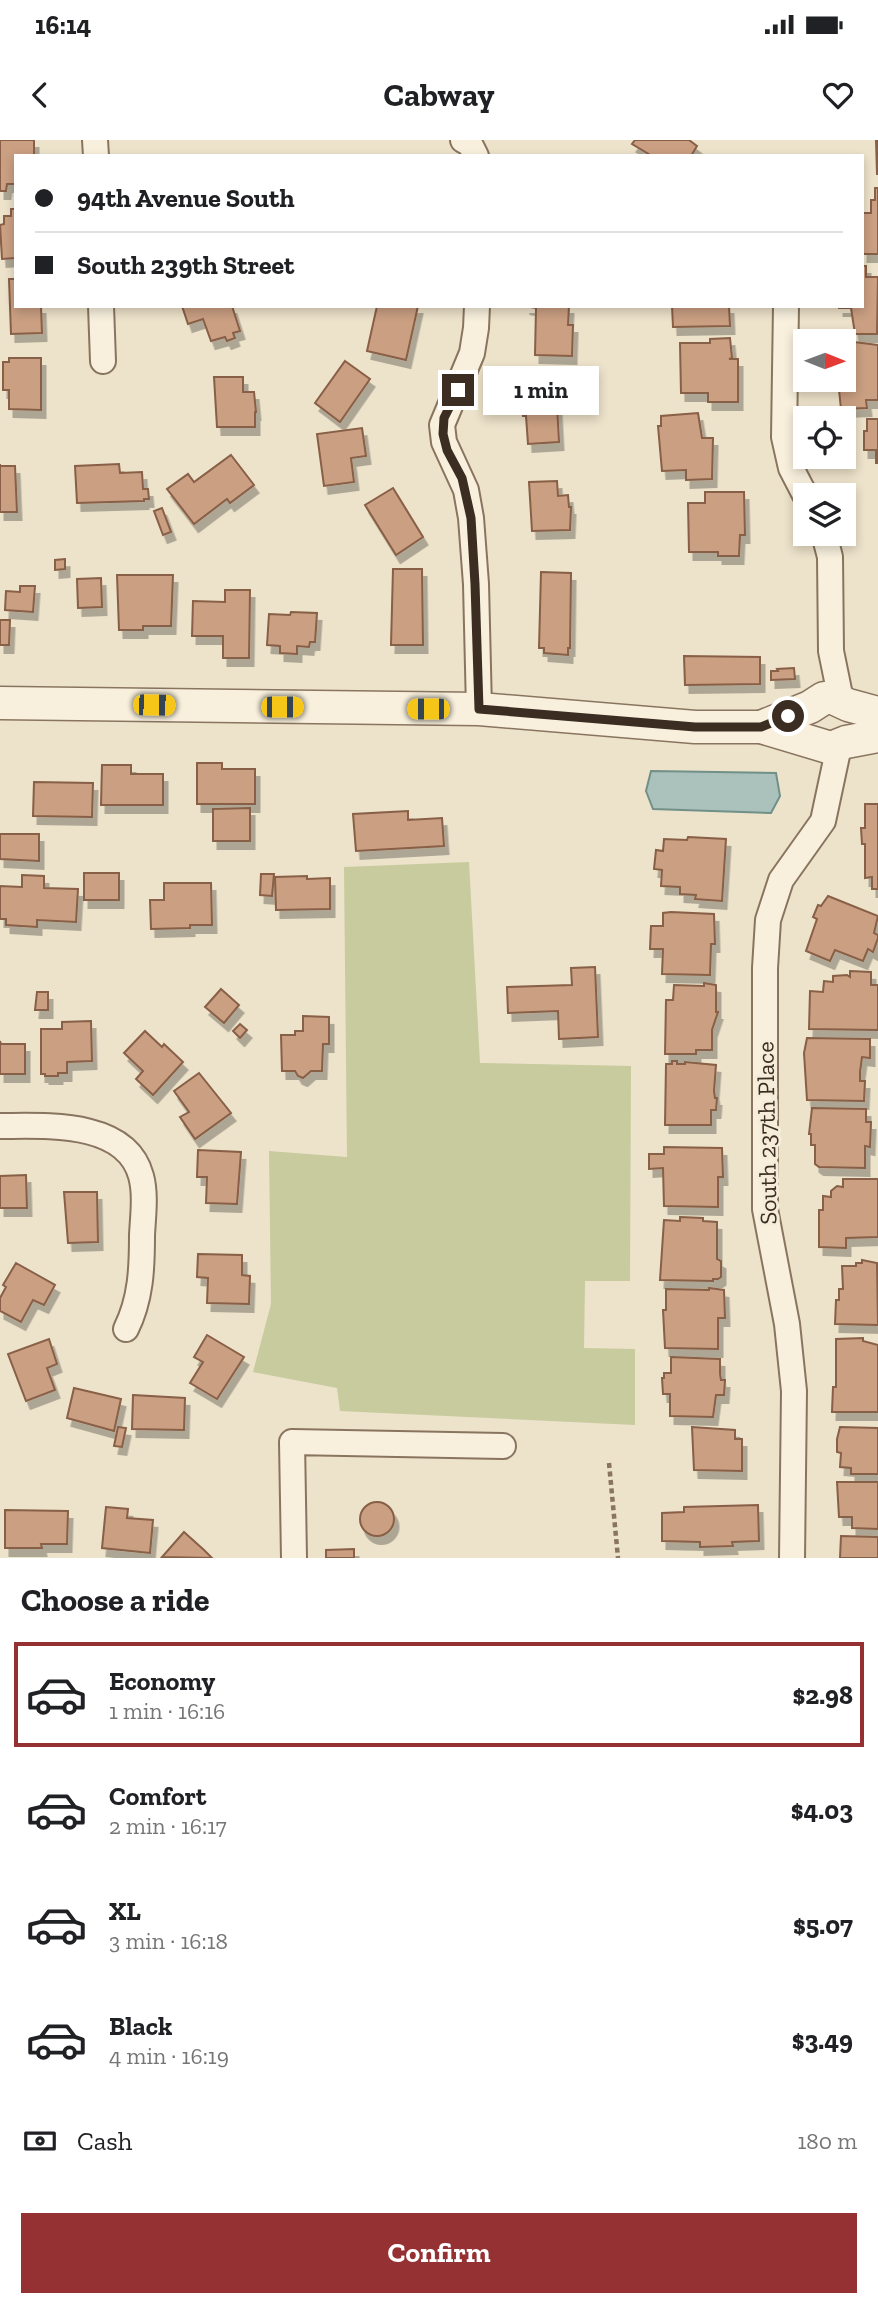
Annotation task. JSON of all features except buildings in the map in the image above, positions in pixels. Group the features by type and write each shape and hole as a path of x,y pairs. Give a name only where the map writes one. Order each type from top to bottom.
{"street":[{"path":"463,140 470,144 475,154"},
{"path":"101,308 103,361"},
{"path":"477,308 477,328 472,353 442,425 444,442 462,478 471,518 479,709"},
{"path":"786,308 784,437 791,468 799,483"},
{"path":"827,546 830,557 831,651 839,705"},
{"path":"0,703 479,709 695,727 761,727 831,744 878,736"},
{"path":"761,727 839,705 853,712 855,728 831,744"},
{"path":"831,744 806,727 805,720 839,705"},
{"name":"South 237th Place","path":"792,1558 794,1391 787,1324 765,1209 765,968 768,920 780,880 823,821 831,744"},
{"path":"0,1126 62,1127 92,1133 107,1138 126,1150 137,1164 143,1184 142,1264 135,1311 126,1329"},
{"path":"294,1558 292,1442 503,1446"}],"path":[{"path":"609,1464 618,1558"}],"green space":[{"path":"469,862 480,1063 631,1066 630,1281 585,1281 584,1348 635,1349 635,1425 340,1411 337,1388 253,1372 271,1304 269,1151 347,1157 344,867"}],"water":[{"path":"651,771 776,773 780,796 771,813 653,809 646,791"}],"route":[{"path":"458,390 442,425 444,442 466,490 471,518 479,709 695,727 761,727 788,716"}]}
